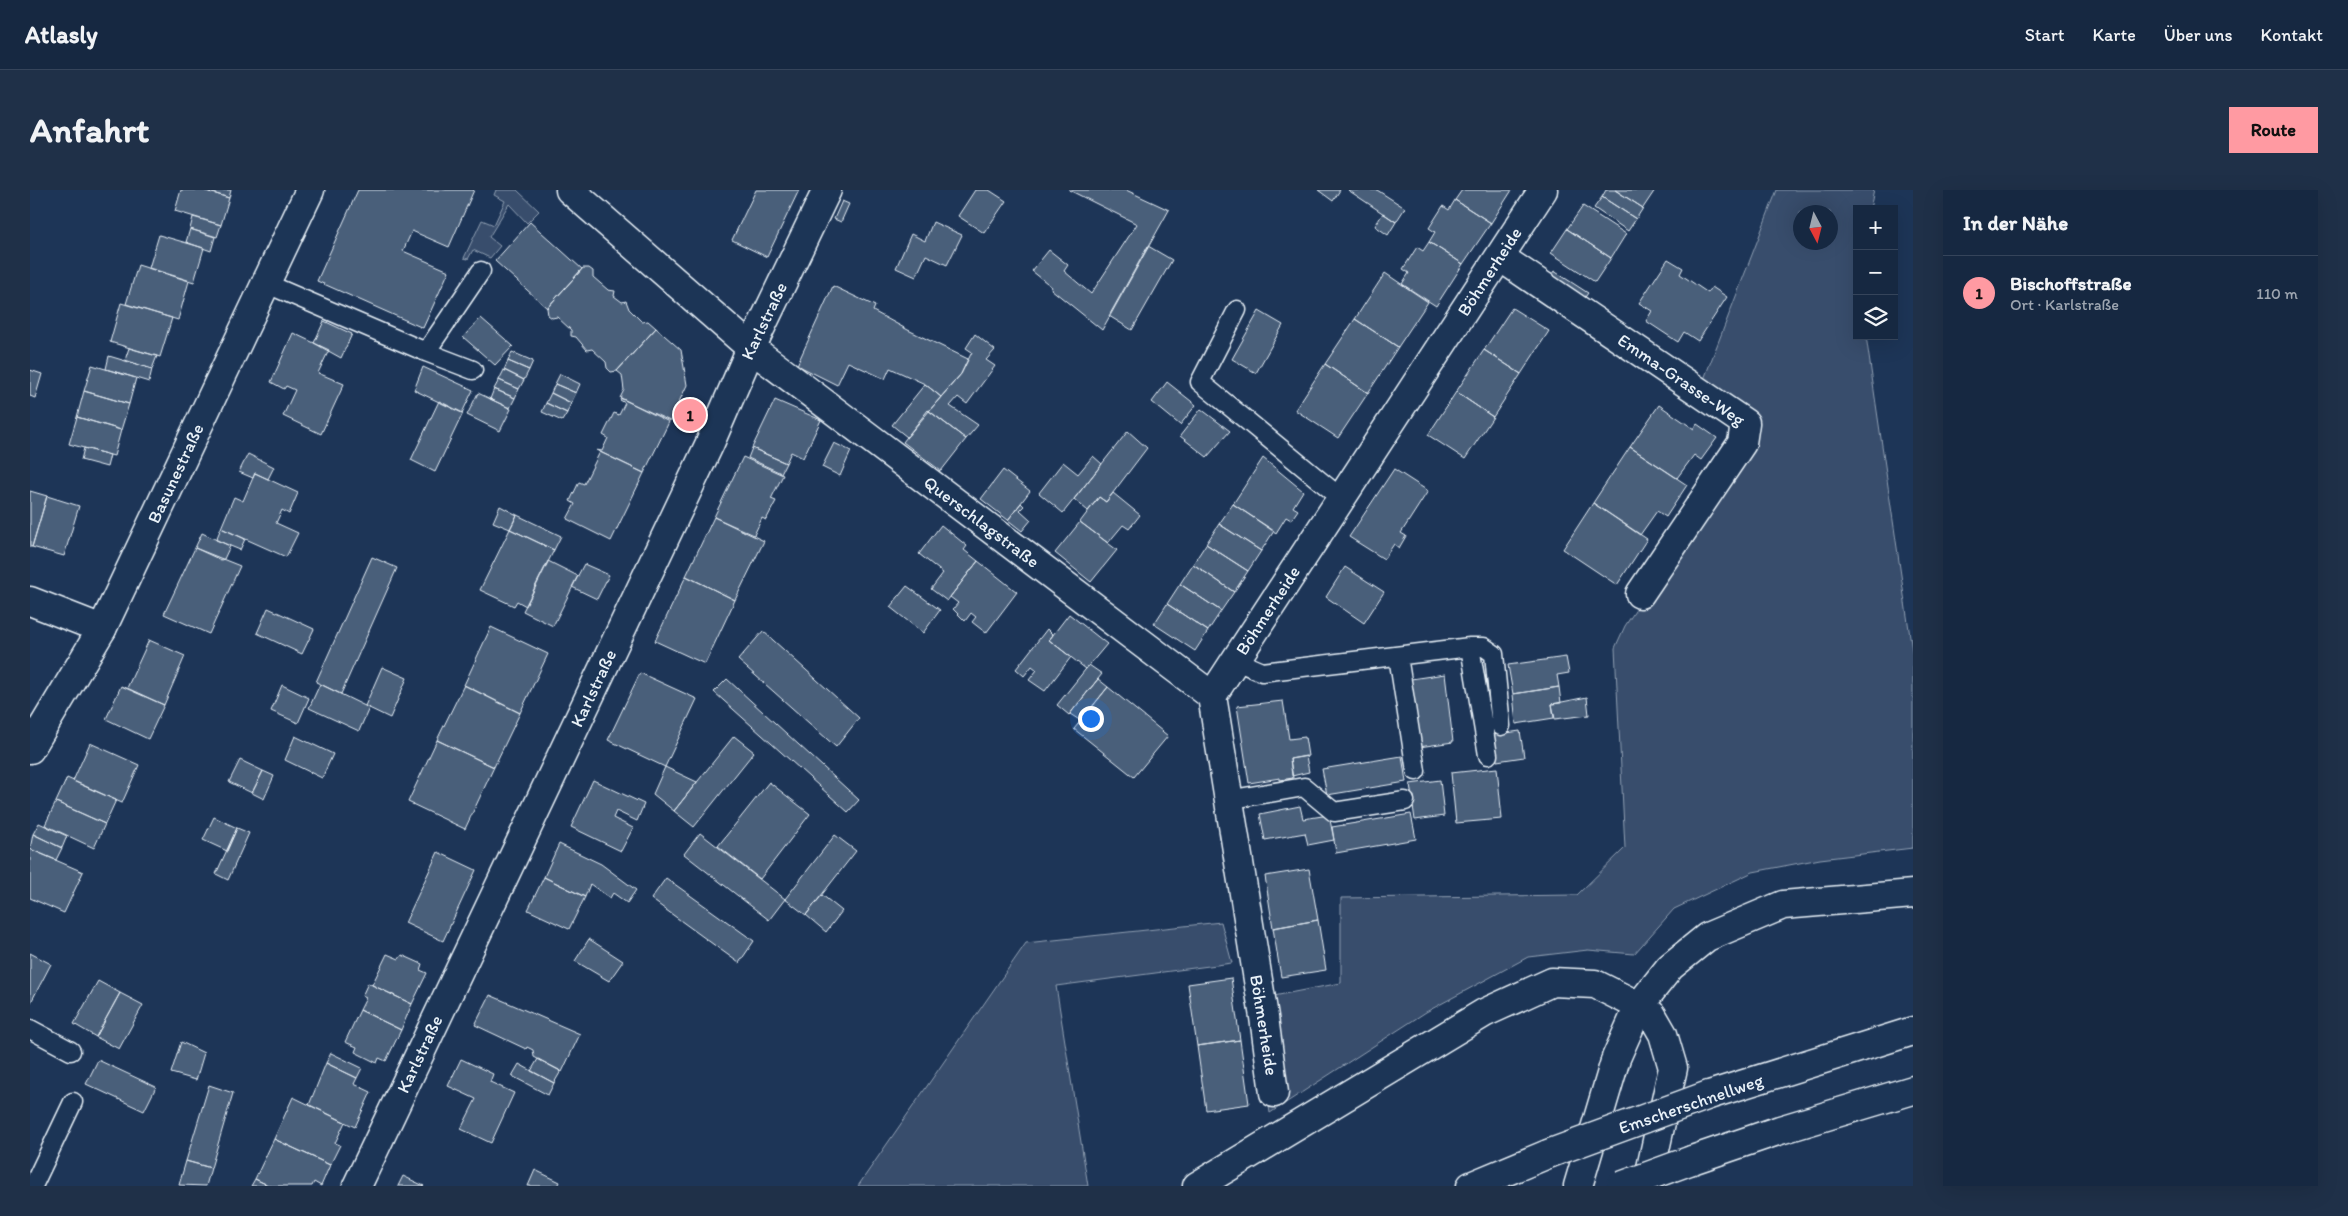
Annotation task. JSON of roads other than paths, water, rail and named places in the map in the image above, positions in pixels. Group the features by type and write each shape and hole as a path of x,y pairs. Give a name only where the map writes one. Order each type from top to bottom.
{"main road":[{"name":"Basunestraße","path":"30,749 102,629 310,190"},
{"name":"Querschlagstraße","path":"570,190 751,348 1212,696"},
{"name":"Karlstraße","path":"357,1186 729,403 751,348 827,190"},
{"name":"Böhmerheide","path":"1274,1093 1264,1017 1227,800 1212,696 1543,190"},
{"name":"Emma-Grasse-Weg","path":"1500,257 1745,424 1742,443 1640,594"},
{"path":"30,602 102,629"},
{"path":"1578,1186 1616,1058 1639,1006 1670,967 1707,938 1783,905 1913,894"},
{"path":"1197,1186 1484,1013 1552,982 1595,984 1639,1006 1652,1015 1663,1034 1673,1068 1647,1186"},
{"name":"Emscherschnellweg","path":"1471,1186 1548,1154 1709,1095 1913,1031"},
{"path":"1621,1186 1780,1130 1913,1090"}],"lane":[{"path":"426,352 481,271"},
{"path":"266,283 426,352 473,370"},
{"path":"1237,310 1200,382 1340,498"},
{"path":"1234,660 1262,672 1470,647 1484,648 1494,654 1501,726"},
{"path":"1470,647 1488,756"},
{"path":"1398,656 1416,772"},
{"path":"1227,800 1304,787 1334,812 1405,801"},
{"path":"30,1029 71,1051"},
{"path":"33,1186 73,1102"}],"place":[{"name":"Bischoffstraße","path":"690,415"}]}
